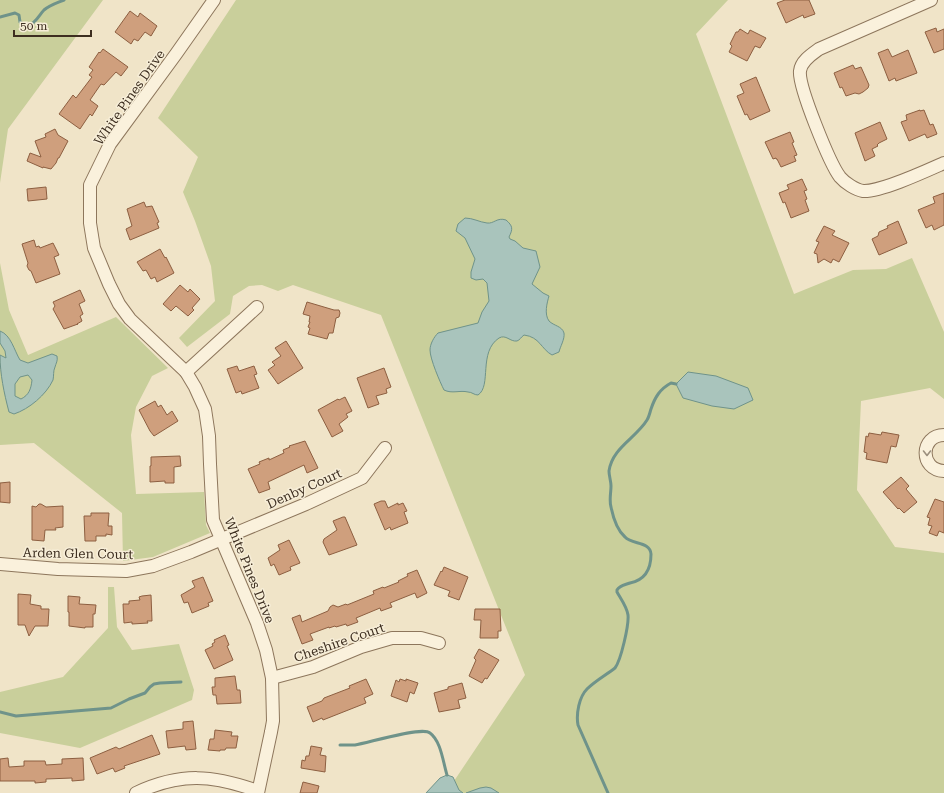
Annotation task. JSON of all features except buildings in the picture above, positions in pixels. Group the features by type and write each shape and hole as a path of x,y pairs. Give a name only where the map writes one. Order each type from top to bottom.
{"street":[{"name":"White Pines Drive","path":"214,0 110,144 90,185 90,223 94,248 119,304 130,319 186,372 205,409 209,436 213,520 257,623 266,650 272,678 272,732 258,792"},
{"path":"931,0 819,49 807,58 800,70 801,83 819,133 832,161 840,177 849,184 863,191 880,189 944,163"},
{"path":"186,372 257,306"},
{"path":"944,435 935,437 930,441 925,452 929,464 933,468 944,471"},
{"name":"Denby Court","path":"222,539 306,504 362,478 385,448"},
{"name":"Arden Glen Court","path":"0,564 58,569 126,571 153,566 222,539"},
{"name":"Cheshire Court","path":"272,678 313,667 361,647 392,638 421,638 439,643"},
{"path":"136,793 154,784 169,780 200,777 234,782 258,792"}],"green space":[{"path":"0,0 103,0 8,129 0,183"},
{"path":"236,0 728,0 696,34 794,294 853,270 886,269 912,258 944,332 944,399 930,388 861,401 857,490 895,547 944,553 944,793 446,793 525,675 381,315 293,285 278,291 262,285 249,286 233,296 230,314 187,347 179,338 215,301 211,266 183,192 198,157 158,118"},
{"path":"0,263 9,310 28,355 116,317 168,368 152,376 136,407 131,435 136,494 204,492 206,525 210,533 153,557 123,561 122,513 34,443 0,445"},
{"path":"108,587 114,587 117,627 132,650 179,644 194,690 192,700 80,748 0,733 0,692 63,677 108,628"}],"water":[{"path":"465,218 487,223 492,223 500,219 506,220 512,228 509,237 510,239 515,241 523,248 536,251 540,267 532,284 549,296 546,308 547,318 551,323 560,327 564,333 559,352 552,355 534,338 529,336 524,335 517,341 506,337 499,338 493,344 489,352 484,384 482,391 478,395 469,392 450,392 444,390 430,354 432,341 438,333 478,323 482,312 489,301 487,283 483,279 476,280 471,278 471,272 475,259 465,238 456,231 458,224"},
{"path":"0,331 10,339 20,360 28,363 52,354 57,356 53,380 50,386 42,396 31,405 14,414 9,412 4,391 0,355 6,358 5,351 0,343","holes":["28,375 32,380 30,389 26,396 21,399 15,396 15,384 20,377"]},
{"path":"688,372 716,376 748,388 753,400 734,409 712,406 683,398 676,384"},
{"path":"447,775 453,777 459,790 463,793 426,793 440,778"},
{"path":"486,787 499,793 466,793 480,788"}],"waterway":[{"path":"0,17 15,13 19,15 20,22 28,26 31,25 46,8 64,0"},
{"path":"608,793 578,725 577,716 584,692 615,668 620,658 628,615 617,590 621,586 640,579 646,573 651,559 651,554 648,547 628,539 622,534 614,519 610,504 611,486 609,471 611,463 619,450 647,420 658,394 671,383 676,384"},
{"path":"0,712 16,716 111,708 145,693 154,684 181,682"},
{"path":"340,745 355,745 406,733 425,731 430,733 437,741 447,775"}]}
